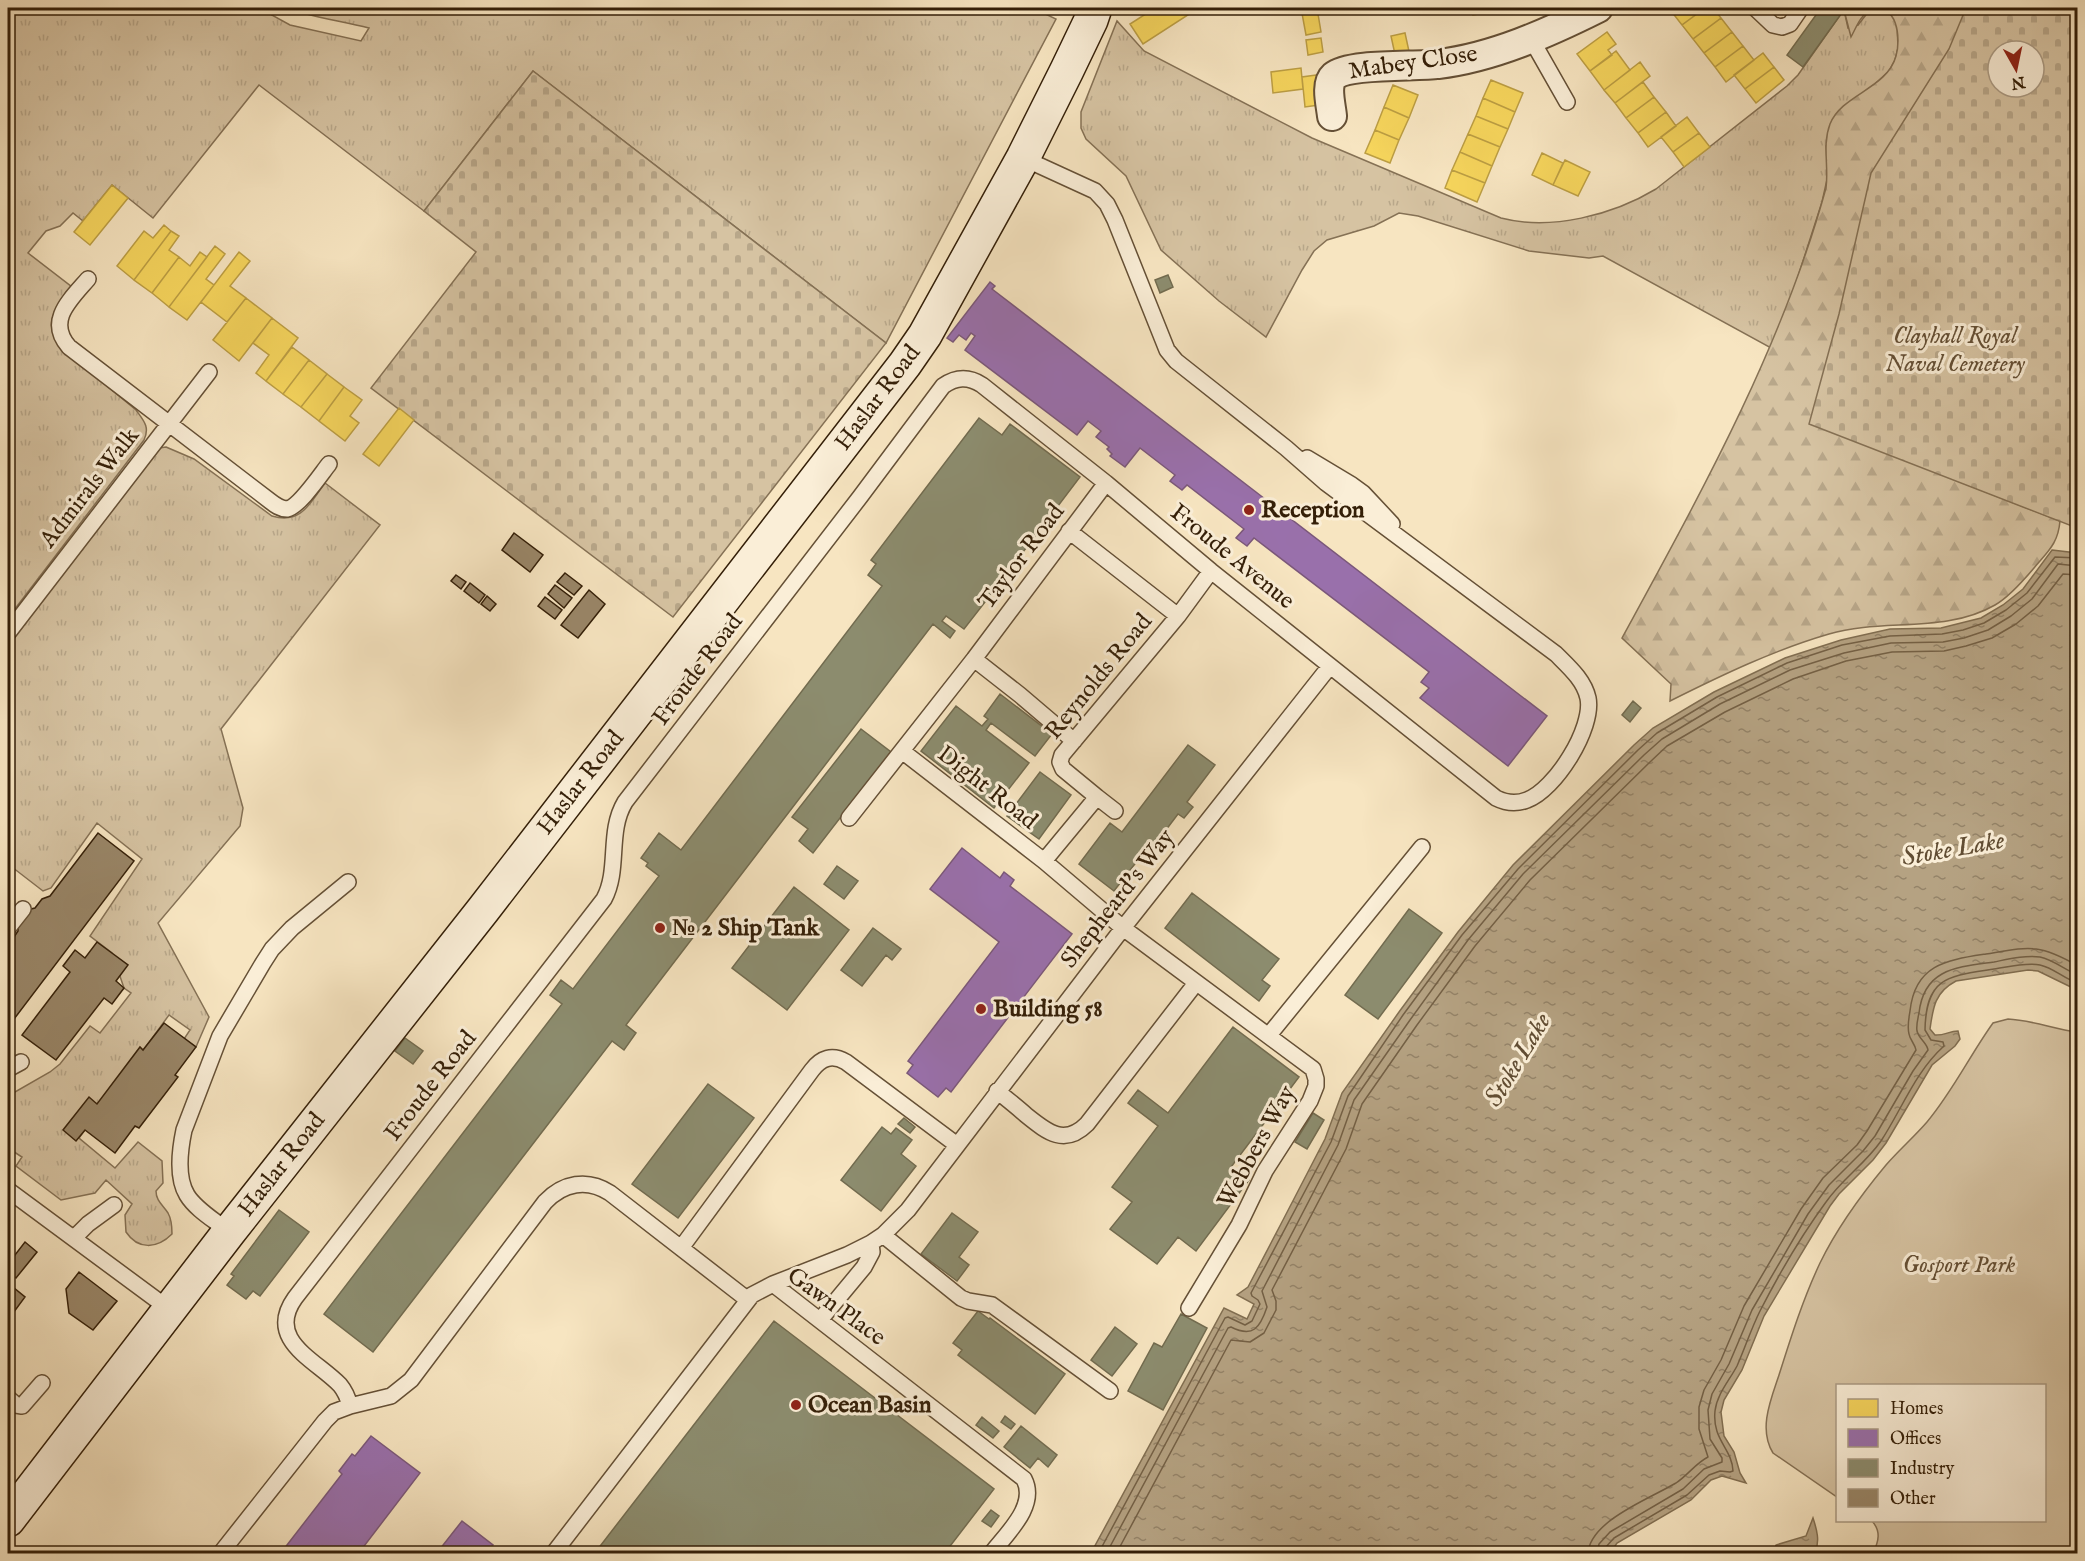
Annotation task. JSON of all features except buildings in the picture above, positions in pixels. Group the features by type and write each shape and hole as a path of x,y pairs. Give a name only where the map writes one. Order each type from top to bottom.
{"street":[{"name":"Haslar Road","path":"8,1520 229,1232 483,910 905,364 925,335 1023,158 1095,8"},
{"name":"Mabey Close","path":"1332,116 1330,84 1332,78 1340,72 1452,62 1476,57 1598,8"}],"lane":[{"path":"1755,8 1773,25 1782,27 1790,24 1801,8"},
{"path":"1530,37 1567,102"},
{"name":"Froude Avenue","path":"1023,158 1098,193 1107,204 1169,353 1184,368 1286,448 1352,484 1419,551 1556,654 1580,680 1589,702 1588,719 1576,746 1559,772 1543,790 1530,800 1514,803 1501,801 1211,571 1106,483"},
{"path":"88,279 61,315 58,324 62,338 69,347 281,508 286,509 297,504 329,464"},
{"name":"Admirals Walk","path":"8,633 209,372"},
{"name":"Froude Road","path":"350,1406 339,1384 310,1362 292,1342 286,1318 289,1307 604,899 610,885 616,822 625,802 943,386 952,380 963,378 977,382 1106,483"},
{"name":"Taylor Road","path":"849,818 974,659 1106,483"},
{"path":"1070,531 1178,616"},
{"name":"Reynolds Road","path":"1097,797 1061,765 1062,755 1178,616 1211,571"},
{"path":"974,659 1074,741"},
{"name":"Shepheard's Way","path":"773,1284 847,1255 877,1239 908,1210 1123,928 1330,666"},
{"name":"Dight Road","path":"902,751 1044,861 1123,928"},
{"path":"1044,861 1097,797 1115,811"},
{"path":"1269,1035 1422,847"},
{"path":"229,1232 196,1205 185,1192 181,1167 184,1130 220,1036 272,949 292,928 348,882"},
{"path":"8,928 23,909"},
{"name":"Webbers Way","path":"1123,928 1313,1069 1316,1079 1314,1091 1265,1171 1239,1225 1189,1308"},
{"path":"997,1091 1050,1133 1064,1136 1078,1132 1087,1124 1196,983"},
{"path":"681,1248 812,1070 823,1060 837,1057 846,1062 957,1145"},
{"path":"220,1554 334,1412 391,1396 411,1380 545,1202 561,1189 571,1185 585,1184 603,1189 748,1300"},
{"path":"8,1190 170,1309"},
{"path":"74,1238 88,1224 114,1205"},
{"path":"820,1320 868,1262 877,1239 961,1298 992,1305 1110,1391"},
{"name":"Gawn Place","path":"553,1554 748,1300 757,1291 773,1284 1024,1479 1028,1492 1025,1508 991,1554"},
{"path":"8,1398 16,1405 22,1406 42,1383"}],"green space":[{"path":"8,8 263,8 290,25 361,41 369,28 285,8 1033,8 1056,19 886,343 533,71 424,211 259,85 153,218 112,185 83,221 73,213 60,226 46,231 28,253 72,287 53,316 51,323 55,339 61,348 136,410 144,421 146,431 144,440 8,618"},
{"path":"1845,8 1848,28 1858,25 1869,11 1877,8 1886,9 1897,23 1898,48 1889,71 1876,83 1826,146 1828,175 1822,202 1793,292 1771,348 1603,256 1589,258 1529,251 1418,216 1399,213 1374,226 1327,240 1314,251 1266,337 1219,301 1161,250 1126,176 1086,139 1081,128 1081,112 1117,21 1144,51 1312,138 1501,218 1540,223 1581,218 1621,206 1656,189 1787,86 1798,75"},
{"path":"1846,8 1969,8 1950,478 2060,521 2059,529 2052,547 2016,588 2000,602 1976,614 1934,623 1849,629 1829,634 1768,655 1670,701 1671,684 1622,638 1710,474 1787,305 1826,188 1826,140 1830,124 1844,105 1884,76 1896,56 1898,40 1892,16 1879,9 1869,11 1861,19 1851,37 1844,10"},
{"name":"Clayhall Royal Naval Cemetery","path":"1966,8 2077,8 2077,528 1809,424 1839,314 1871,173 1949,49"},
{"path":"533,71 886,343 673,617 371,388 476,252 424,211"},
{"path":"166,447 194,459 272,516 282,518 298,515 309,505 325,483 380,525 221,729 243,808 240,826 158,923 209,1017 196,1047 184,1039 190,1030 169,1015 79,1138 115,1168 138,1142 162,1161 163,1183 156,1194 169,1216 172,1234 160,1243 148,1245 136,1242 126,1232 125,1215 132,1204 106,1180 95,1193 61,1200 16,1166 22,1157 8,1148 8,1096 60,1064 90,1026 100,1033 131,993 124,988 112,953 90,936 142,859 97,823 51,888 43,891 8,864 8,645 152,456 159,448"},
{"name":"Gosport Park","path":"2008,1019 2077,1032 2077,1553 1873,1553 1878,1536 1873,1522 2046,1522 2046,1384 1836,1384 1836,1496 1773,1453 1766,1434 1767,1414 1793,1332 1820,1263 1834,1237 1877,1176 1936,1110 1993,1023"}],"water":[{"name":"Stoke Lake","path":"2052,550 2077,553 2077,990 2038,971 2028,970 1956,981 1939,995 1930,1029 1935,1035 1958,1031 1960,1039 1932,1065 1886,1143 1830,1206 1764,1316 1742,1370 1724,1400 1721,1412 1724,1436 1734,1452 1740,1473 1746,1483 1722,1476 1711,1480 1691,1500 1617,1543 1610,1553 1091,1553 1224,1308 1247,1319 1254,1304 1237,1295 1248,1287 1283,1220 1325,1139 1342,1093 1458,932 1513,865 1653,728 1714,692 1785,658 1841,640 1890,629 1941,628 1981,618 2003,605 2023,589"},
{"path":"1813,1518 1817,1536 1815,1553 1773,1553 1776,1545 1806,1536"}],"place":[{"name":"Reception","path":"1249,510"},
{"name":"№ 2 Ship Tank","path":"660,928"},
{"name":"Building 58","path":"981,1009"},
{"name":"Ocean Basin","path":"796,1405"}]}
